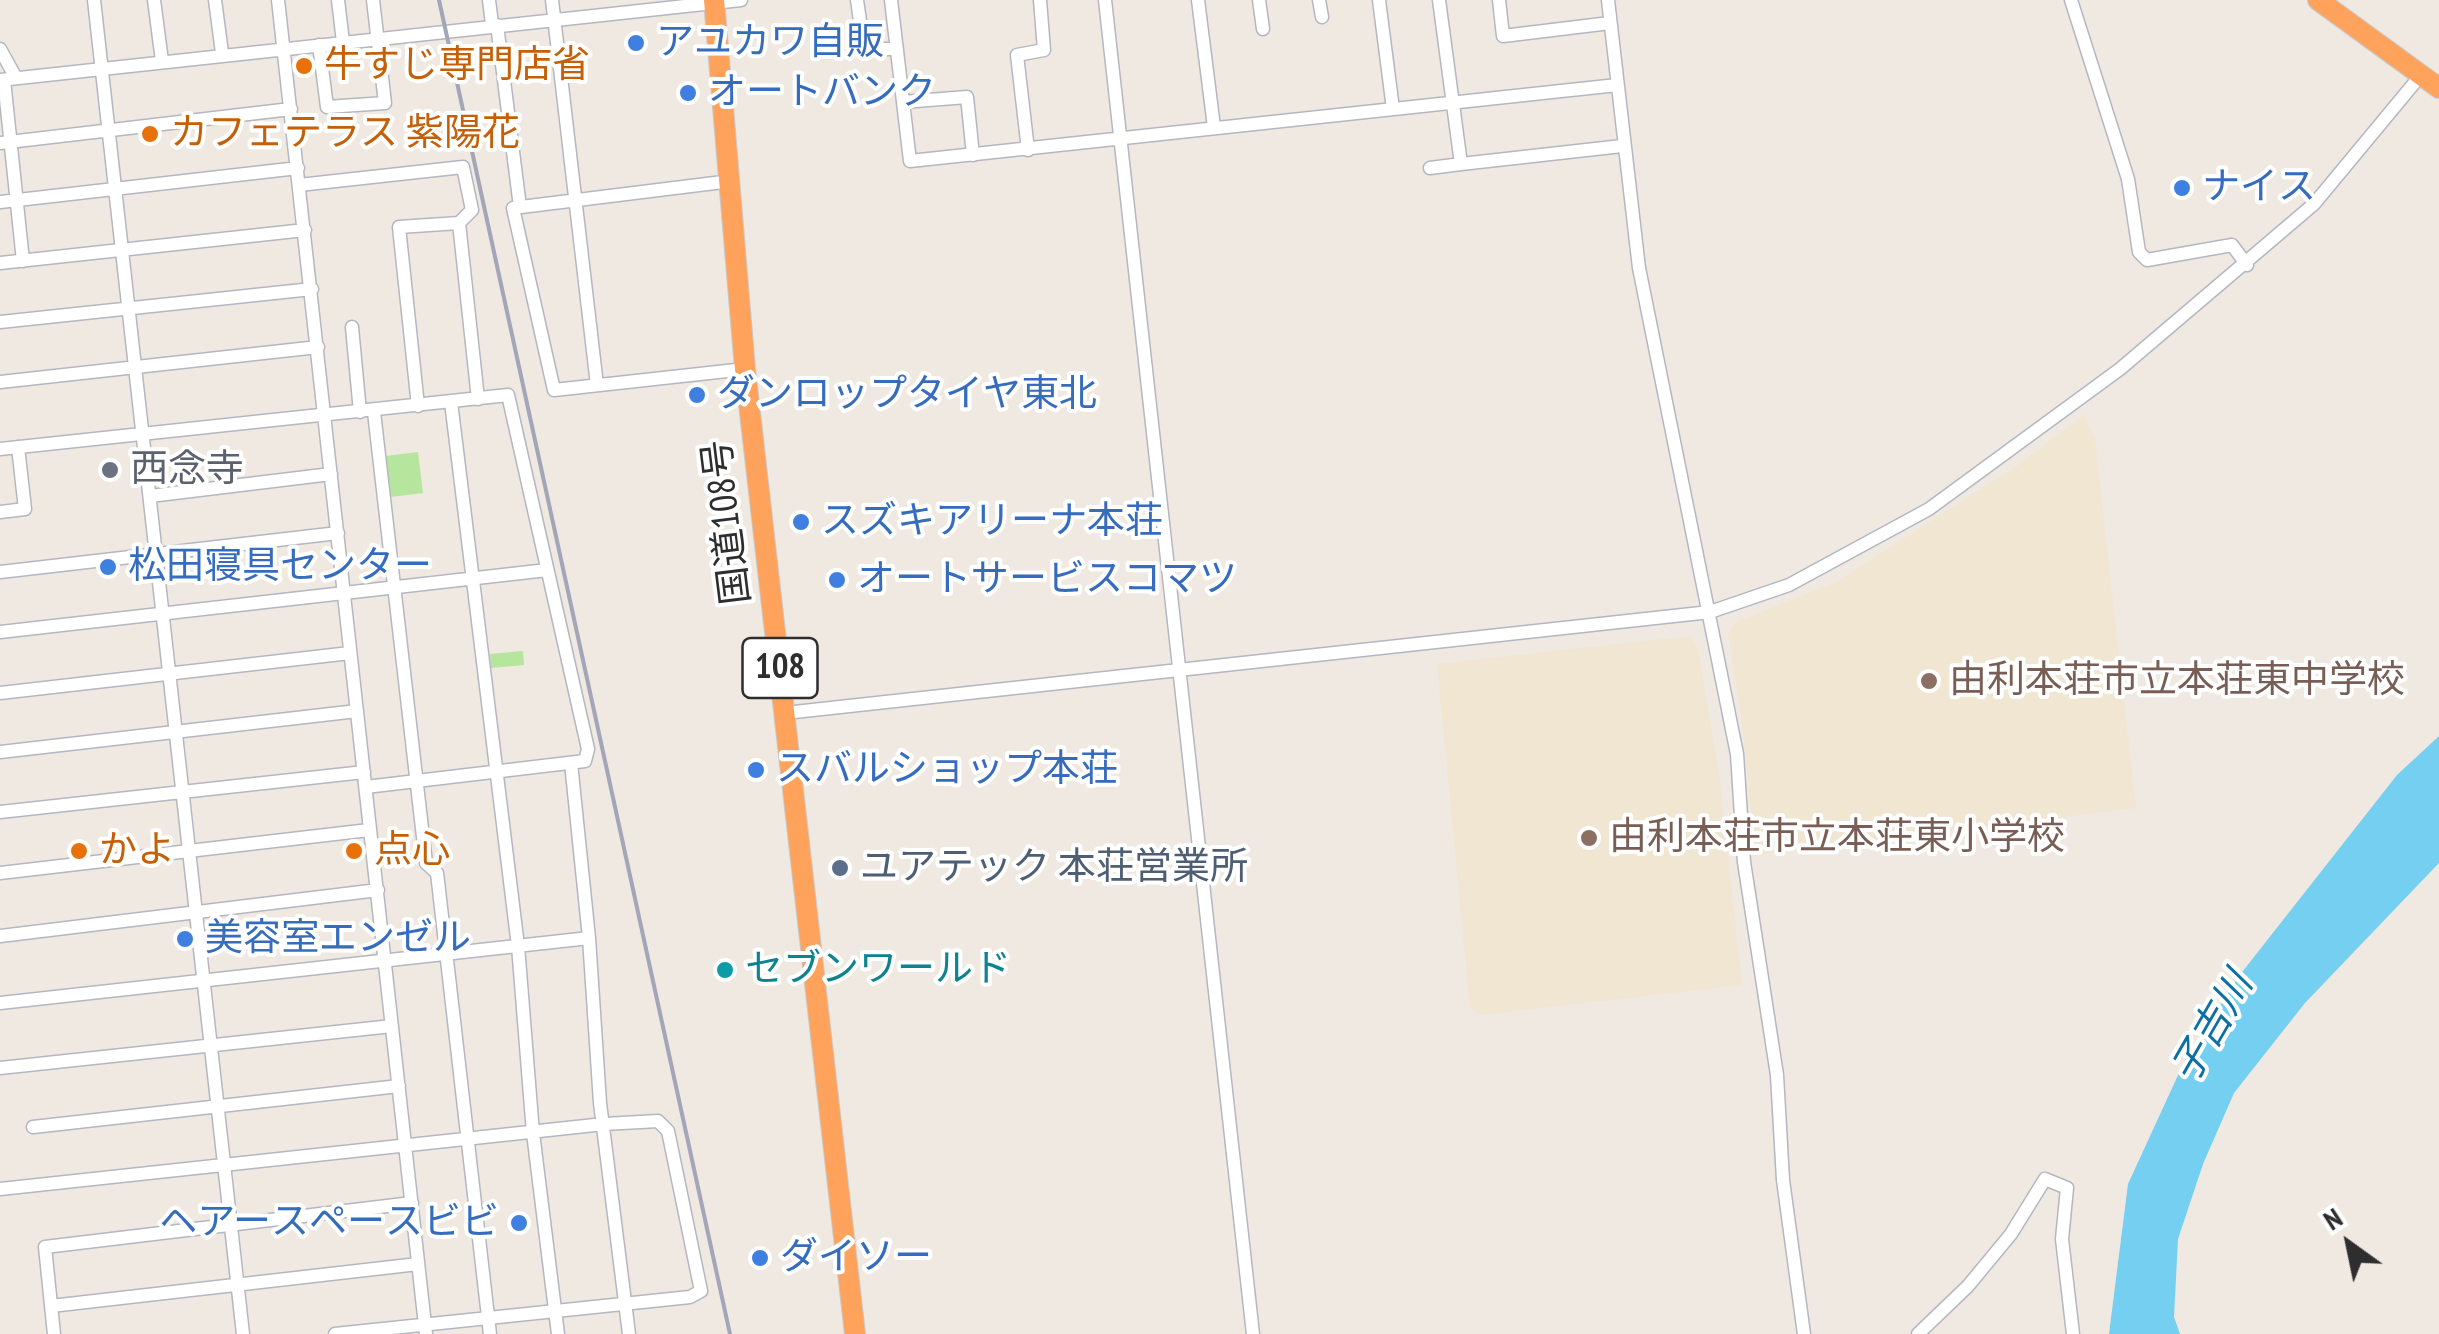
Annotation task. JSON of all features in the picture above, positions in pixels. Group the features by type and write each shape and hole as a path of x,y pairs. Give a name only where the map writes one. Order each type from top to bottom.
{"highway":[{"path":"2318,0 2439,88"},
{"name":"国道108号","path":"714,2 746,369 855,1334"}],"street":[{"path":"94,0 243,1334"},
{"path":"154,0 162,61"},
{"path":"215,0 222,54"},
{"path":"278,0 426,1329"},
{"path":"338,0 343,42"},
{"path":"319,44 327,107 384,102 373,0"},
{"path":"489,0 520,207"},
{"path":"552,0 597,385"},
{"path":"6,80 741,0"},
{"path":"858,0 864,49 897,49"},
{"path":"891,0 910,161 1616,85"},
{"path":"1028,150 1016,54 1044,50 1040,0"},
{"path":"1105,0 1253,1334"},
{"path":"1198,0 1214,126"},
{"path":"1259,0 1263,29"},
{"path":"1319,0 1322,17"},
{"path":"1379,0 1393,109"},
{"path":"1439,0 1461,164"},
{"path":"1499,0 1504,36 1610,23"},
{"path":"1608,0 1622,146 1664,408 1737,754 1744,862 1776,1075 1782,1180 1804,1334"},
{"path":"2072,0 2128,178 2135,242 2142,257 2198,254 2232,245 2248,265"},
{"path":"0,49 6,80 5,142 23,261"},
{"path":"785,713 1710,612 1822,570 1930,509 2120,369 2248,265 2325,192 2421,75"},
{"path":"903,102 967,97 973,155"},
{"path":"5,142 291,109"},
{"path":"1430,168 1622,146"},
{"path":"300,185 464,167 472,210 458,223 399,227 418,406"},
{"path":"0,202 298,168"},
{"path":"731,180 512,208 554,390 746,369"},
{"path":"458,223 478,399"},
{"path":"0,263 305,230"},
{"path":"0,322 312,288"},
{"path":"352,327 394,589 426,863 437,873 490,1334"},
{"path":"0,382 318,346"},
{"path":"0,449 508,396 588,750 585,761 366,787"},
{"path":"452,402 518,946 534,1133 558,1334"},
{"path":"0,512 25,509 18,447"},
{"path":"150,496 331,474"},
{"path":"0,572 338,534"},
{"path":"0,632 548,570"},
{"path":"0,693 350,653"},
{"path":"0,752 357,711"},
{"path":"571,763 604,1124 629,1334"},
{"path":"0,812 364,772"},
{"path":"0,873 370,830"},
{"path":"0,936 378,890"},
{"path":"0,1004 589,938"},
{"path":"0,1068 392,1026"},
{"path":"32,1128 399,1086"},
{"path":"0,1189 604,1124 658,1121 668,1131 700,1291 690,1297 488,1318 426,1329 335,1334"},
{"path":"1918,1334 1968,1286 2011,1234 2045,1179 2068,1188 2062,1239 2073,1334"},
{"path":"54,1334 44,1247 412,1203"},
{"path":"51,1306 418,1264"}],"shaded area":[{"name":"由利本荘市立本荘東中学校","path":"2084,415 2095,440 2136,808 1755,855 1743,730 1728,633 1736,622 1836,582 2014,468"},
{"name":"由利本荘市立本荘東小学校","path":"1691,636 1698,649 1719,773 1742,985 1479,1015 1470,1008 1437,664"}],"green space":[{"path":"418,452 423,493 391,497 386,456"},
{"path":"523,651 524,665 491,668 490,654"}],"water":[{"name":"子吉川","path":"2439,736 2439,863 2305,1003 2234,1093 2203,1164 2178,1239 2174,1317 2180,1334 2109,1334 2128,1184 2185,1060 2239,976 2397,775"}],"railway":[{"path":"439,0 730,1334"}],"place":[{"name":"アユカワ自販","path":"636,43"},
{"name":"牛すじ専門店省","path":"304,66"},
{"name":"オートバンク","path":"688,93"},
{"name":"カフェテラス 紫陽花","path":"150,134"},
{"name":"ナイス","path":"2182,188"},
{"name":"ダンロップタイヤ東北","path":"697,395"},
{"name":"西念寺","path":"110,470"},
{"name":"スズキアリーナ本荘","path":"801,522"},
{"name":"松田寝具センター","path":"108,567"},
{"name":"オートサービスコマツ","path":"837,580"},
{"name":"由利本荘市立本荘東中学校","path":"1929,681"},
{"name":"スバルショップ本荘","path":"756,770"},
{"name":"由利本荘市立本荘東小学校","path":"1589,838"},
{"name":"かよ","path":"79,851"},
{"name":"点心","path":"354,851"},
{"name":"ユアテック 本荘営業所","path":"840,868"},
{"name":"美容室エンゼル","path":"185,939"},
{"name":"セブンワールド","path":"725,970"},
{"name":"ヘアースペースビビ","path":"519,1223"},
{"name":"ダイソー","path":"760,1258"}]}
